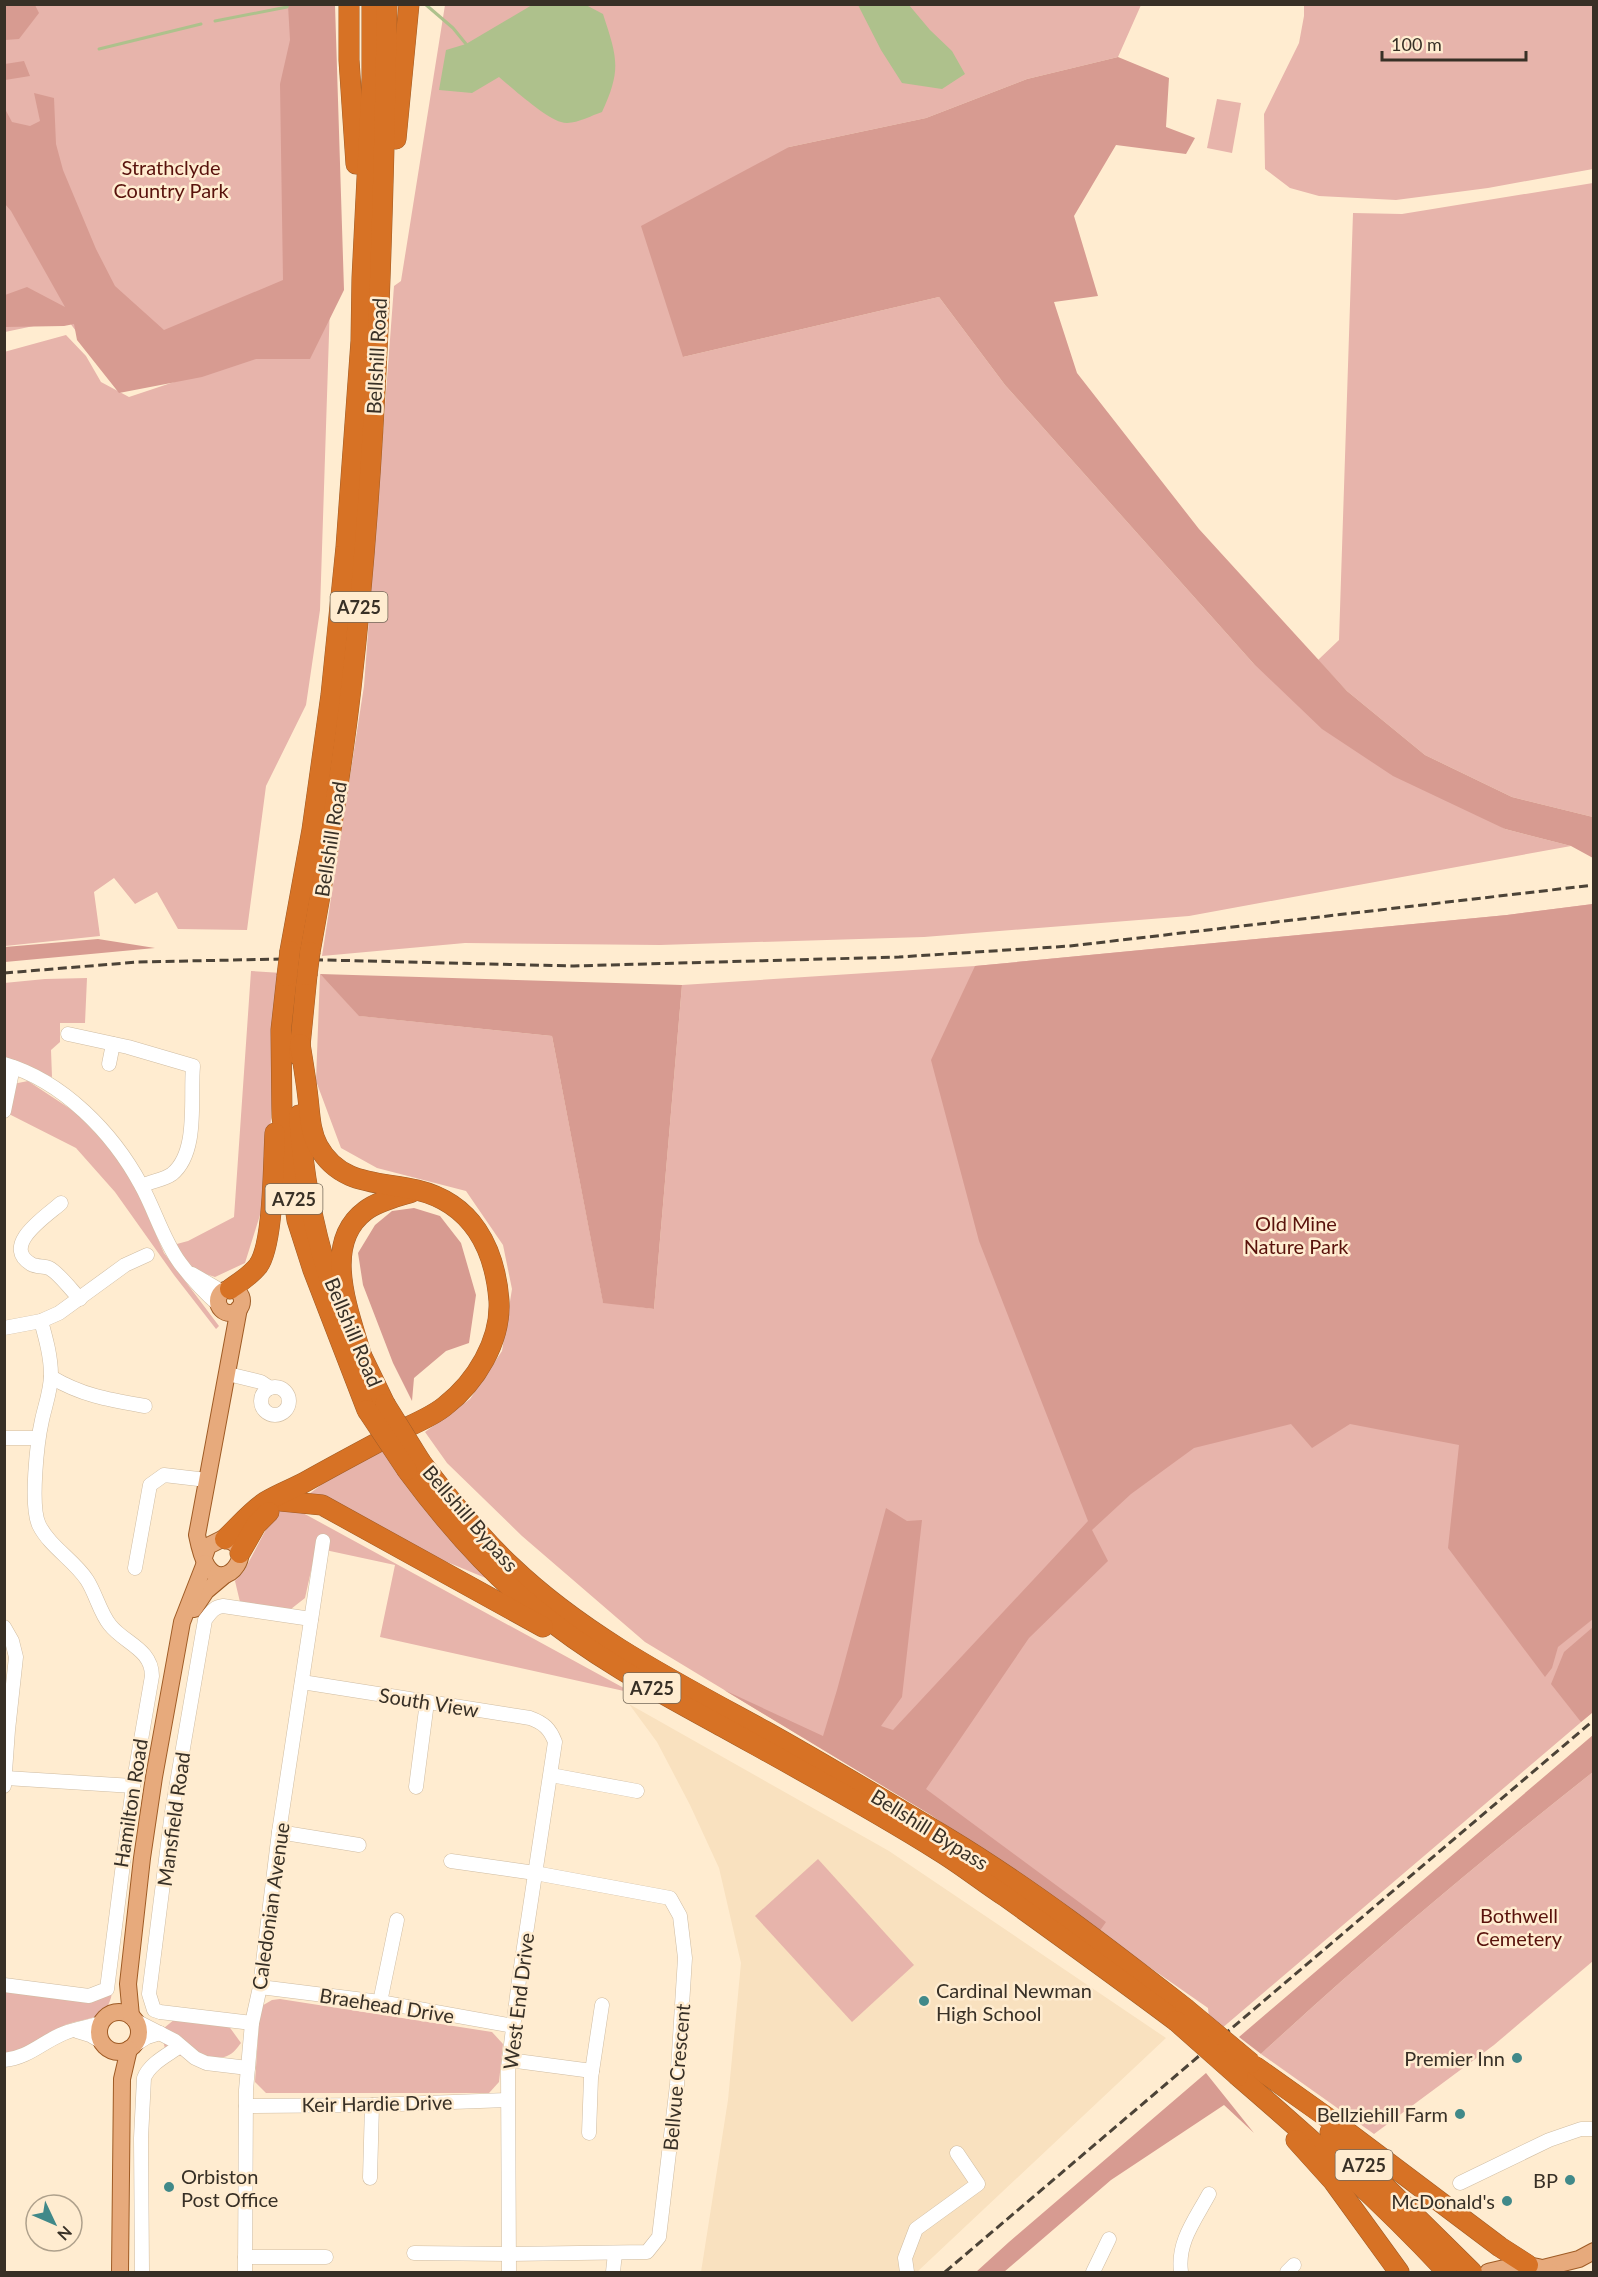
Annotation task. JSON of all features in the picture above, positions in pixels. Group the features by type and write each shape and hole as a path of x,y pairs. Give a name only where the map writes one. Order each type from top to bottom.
{"highway":[{"name":"A725","path":"349,4 349,60 362,278"},
{"name":"A725","path":"362,278 372,78 372,4"},
{"name":"A725","path":"381,259 387,4"},
{"name":"A725","path":"381,259 394,163 409,4"},
{"name":"Bellshill Road","path":"376,1407 364,1366 331,1283 312,1215 302,1153 298,1108 300,1044 307,975 340,776 352,687 365,537 381,259"},
{"name":"Bellshill Road","path":"362,278 361,341 346,547 331,695 312,830 287,976 281,1030 282,1117 297,1220 313,1270 376,1407"},
{"path":"224,1299 260,1263 271,1214 281,1030"},
{"path":"228,1544 264,1503 443,1408 472,1380 493,1339 499,1307 497,1280 482,1234 466,1216 448,1201 418,1190 374,1184 352,1178 331,1163 319,1148 311,1131 300,1044"},
{"path":"364,1366 341,1283 345,1238 354,1221 365,1211 376,1204 418,1190"},
{"name":"Bellshill Bypass","path":"376,1407 465,1543 533,1608 611,1663 940,1852 1068,1941 1181,2015"},
{"name":"Bellshill Bypass","path":"414,1466 512,1567 590,1629 622,1651 793,1747 948,1838 1089,1934 1181,2015 1338,2139 1472,2272"},
{"path":"228,1544 256,1525 298,1486"},
{"path":"281,1501 322,1505 611,1663"},
{"path":"1248,2068 1342,2128 1500,2247 1535,2268"},
{"path":"1248,2068 1399,2272"},
{"name":"Bellshill Bypass","path":"1248,2068 1338,2163 1402,2223 1448,2272"}],"main road":[{"path":"201,1517 205,1527 228,1544 239,1564 236,1569 225,1575 213,1573 205,1560 197,1535 242,1297 237,1291 224,1299 235,1334"},
{"path":"205,1560 208,1546 228,1544"},
{"name":"Hamilton Road","path":"133,2018 128,1984 142,1858 154,1777 181,1630 187,1605 202,1574 205,1560"},
{"name":"Hamilton Road","path":"181,1630 206,1591 225,1575"},
{"name":"Hamilton Road","path":"106,2018 128,1984"},
{"path":"120,2272 122,2079 131,2047 138,2033 133,2018 124,2013 106,2018 99,2031 116,2060 122,2079"},
{"path":"106,2046 117,2051 131,2047"},
{"path":"1488,2272 1535,2268 1580,2259 1593,2251"}],"street":[{"path":"68,1034 128,1047 192,1066 190,1131 186,1155 170,1176 142,1186"},
{"path":"110,1064 113,1044"},
{"path":"4,1111 9,1066 35,1076 87,1114 117,1148 142,1186 180,1263 190,1274 224,1299"},
{"path":"61,1203 26,1232 22,1242 22,1253 31,1264 50,1269 80,1299"},
{"path":"4,1329 42,1321 80,1299 125,1265 147,1255"},
{"path":"4,1985 89,1996 107,1989 133,1786 152,1668 150,1661 139,1649 116,1633 86,1578 45,1534 38,1523 35,1510 38,1438 51,1377 49,1350 42,1321"},
{"path":"228,1374 261,1382 270,1388"},
{"path":"51,1377 69,1388 99,1399 145,1406"},
{"path":"4,1438 38,1438"},
{"path":"135,1568 150,1485 164,1475 207,1480"},
{"name":"Caledonian Avenue","path":"245,2272 246,2106 252,2023 260,1987 279,1832 323,1541"},
{"name":"Mansfield Road","path":"252,2023 154,2010 149,1994 172,1812 205,1620 217,1607 223,1606 311,1619"},
{"path":"4,1627 12,1641 16,1657 6,1730 5,1782 133,1786"},
{"name":"South View","path":"302,1682 530,1718 541,1722 551,1732"},
{"path":"416,1787 427,1702"},
{"name":"West End Drive","path":"508,2272 507,2100 509,2060 551,1775 555,1743 551,1732"},
{"path":"551,1775 637,1791"},
{"path":"279,1832 359,1845"},
{"path":"451,1861 536,1873"},
{"name":"Bellvue Crescent","path":"414,2253 647,2252 660,2237 679,2062 685,1958 680,1916 670,1898 536,1873"},
{"path":"380,2002 398,1920"},
{"name":"Braehead Drive","path":"260,1987 380,2002 513,2026"},
{"path":"589,2133 592,2071 602,2005"},
{"path":"4,2060 18,2058 36,2050 62,2033 76,2031 106,2018"},
{"path":"133,2018 160,2033 195,2058 225,2067 248,2068"},
{"path":"76,2031 90,2035 106,2046"},
{"path":"131,2047 147,2037 160,2033"},
{"path":"142,2272 141,2138 144,2078 152,2065 180,2046"},
{"path":"509,2060 592,2071"},
{"name":"Keir Hardie Drive","path":"246,2106 507,2100"},
{"path":"370,2178 372,2104"},
{"path":"1461,2183 1549,2140 1581,2129 1593,2129"},
{"path":"907,2272 905,2258 916,2229 978,2184 957,2153"},
{"path":"1180,2272 1179,2257 1182,2245 1209,2194"},
{"path":"1093,2272 1109,2239"},
{"path":"613,2272 615,2253"},
{"path":"245,2257 326,2257"}],"shaded area":[{"path":"532,5 586,5 603,14 612,41 615,73 613,85 602,112 576,122 561,122 538,109 499,77 472,93 439,90 446,50 466,44"},
{"path":"858,5 909,5 952,51 965,74 942,89 902,83 881,50"},
{"name":"Cardinal Newman High School","path":"629,1704 889,1851 1166,2038 917,2272 701,2272 728,2100 741,1963 719,1868 657,1742"}],"green space":[{"path":"5,4 35,5 39,13 19,39 5,40"},
{"name":"Strathclyde Country Park","path":"5,5 332,5 342,292 240,358 87,346 67,319 5,332"},
{"path":"288,5 335,5 344,290 310,359 256,359 202,377 119,393 77,340 74,324 5,327 5,295 27,287 65,307 5,204 5,109 12,122 30,126 40,121 34,93 54,98 56,144 63,170 96,249 115,286 164,330 283,280 280,84 290,40"},
{"path":"445,5 1141,5 1118,57 1027,79 926,118 789,147 683,357 939,297 1005,385 1253,663 1505,829 1571,846 1189,916 924,937 660,945 465,943 322,956 364,686 394,286 401,281"},
{"path":"1304,5 1593,5 1593,169 1488,188 1396,200 1319,196 1290,188 1265,169 1264,114 1299,43"},
{"path":"1118,57 1169,78 1166,127 1195,138 1186,154 1116,145 1074,216 1098,296 1054,302 1077,373 1199,529 1347,691 1425,755 1512,797 1593,817 1593,858 1571,846 1505,829 1393,776 1322,729 1253,663 1005,385 939,297 683,357 641,226 789,147 926,118 1027,79"},
{"path":"24,61 30,76 5,80 5,64"},
{"path":"1217,99 1241,103 1232,153 1207,148"},
{"path":"1593,183 1593,817 1512,797 1425,755 1347,691 1318,660 1339,640 1353,213 1402,214"},
{"path":"330,304 320,610 306,705 266,786 247,930 178,929 157,892 135,904 114,878 94,892 100,936 5,946 4,352 66,335 86,356 101,382 129,397 240,360"},
{"path":"1593,904 1593,1712 1221,2029 1209,2018 1208,2008 931,1815 645,1642 522,1536 447,1463 425,1432 470,1399 502,1351 512,1289 503,1245 466,1191 377,1168 341,1148 316,1081 320,974 360,1016 552,1036 603,1302 654,1309 682,985 975,966 1507,915"},
{"name":"Old Mine Nature Park","path":"1593,904 1593,1619 1558,1647 1552,1668 1545,1677 1448,1548 1459,1445 1350,1424 1312,1448 1291,1424 1194,1448 1131,1494 1092,1530 1108,1561 1029,1638 926,1789 1106,1922 1099,1932 931,1815 724,1690 823,1736 886,1508 907,1521 922,1520 902,1697 881,1726 893,1730 1088,1521 979,1241 931,1060 975,966 1507,915"},
{"path":"98,939 155,948 5,962 5,947"},
{"path":"251,971 282,973 265,1199 245,1263 215,1277 190,1269 173,1245 188,1241 234,1217"},
{"path":"320,974 682,985 654,1309 603,1303 552,1036 359,1016"},
{"path":"87,978 85,1023 60,1023 60,1042 51,1050 52,1077 5,1064 4,983"},
{"path":"28,1081 75,1112 114,1152 138,1193 164,1253 219,1326 216,1329 115,1192 76,1148 5,1112 13,1084"},
{"path":"414,1208 440,1216 461,1243 476,1295 469,1343 446,1351 414,1378 412,1401 393,1363 363,1285 358,1253 375,1225 392,1211"},
{"path":"381,1439 488,1579 300,1501"},
{"path":"281,1501 633,1693 380,1637 395,1565 316,1548 305,1598 291,1609 240,1602 235,1581 244,1571"},
{"path":"1593,1627 1593,1712 1581,1722 1551,1684 1564,1652"},
{"path":"1593,1735 1593,1772 1424,1910 1261,2054 1239,2037"},
{"name":"Bothwell Cemetery","path":"1593,1772 1593,1961 1494,2045 1374,2134 1261,2054 1424,1910"},
{"path":"818,1859 914,1965 852,2022 755,1916"},
{"path":"4,1991 112,1993 106,2009 100,2014 65,2025 33,2046 5,2054"},
{"path":"280,1999 492,2032 503,2044 499,2082 489,2093 266,2093 255,2082 260,2007 272,2000"},
{"path":"175,2019 228,2025 241,2043 227,2056 215,2058 197,2058 171,2053 164,2046 164,2028"},
{"path":"1206,2073 1254,2133 1224,2105 1111,2180 1004,2272 976,2272 1009,2242"}],"waterway":[{"path":"215,21 287,7 288,4"},
{"path":"425,4 453,28 466,44"},
{"path":"99,49 201,24"}],"railway":[{"path":"4,973 138,962 283,959 574,966 899,957 1070,946 1594,885"},
{"path":"945,2272 1594,1720"}],"place":[{"name":"Cardinal Newman High School","path":"924,2001"},
{"name":"Premier Inn","path":"1517,2058"},
{"name":"Bellziehill Farm","path":"1460,2114"},
{"name":"BP","path":"1570,2180"},
{"name":"Orbiston Post Office","path":"169,2187"},
{"name":"McDonald's","path":"1507,2201"}]}
